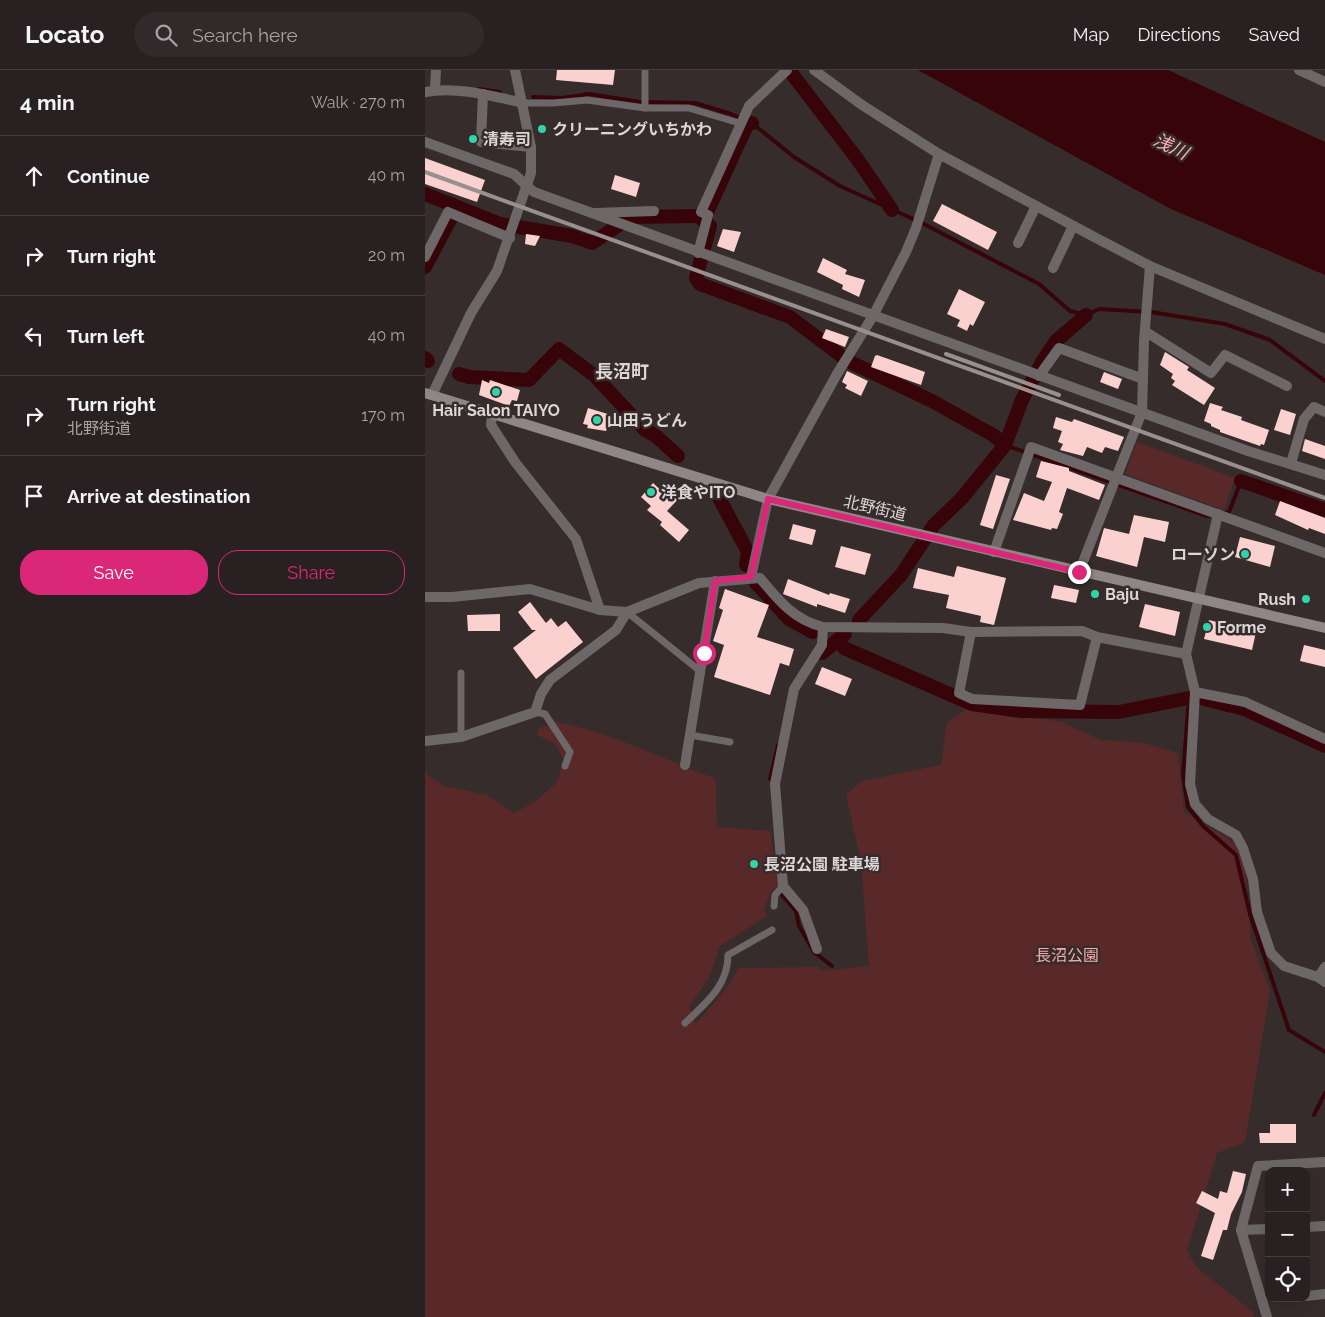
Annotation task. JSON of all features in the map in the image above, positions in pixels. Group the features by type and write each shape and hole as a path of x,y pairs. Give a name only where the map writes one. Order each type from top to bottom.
{"main road":[{"name":"北野街道","path":"429,394 768,499 1325,628"}],"street":[{"path":"436,70 430,91 483,94 523,103"},
{"path":"429,394 471,312 497,271 527,186 532,162 531,147 515,70"},
{"path":"698,253 708,215 701,212 739,123 749,106 787,70"},
{"path":"814,70 862,105 939,154 1073,226 1150,266 1325,339"},
{"path":"1299,70 1321,77"},
{"path":"483,94 481,142 531,147"},
{"path":"425,142 514,174 533,192 589,214 1248,451 1325,475"},
{"path":"751,577 768,499 840,368 873,316 916,228 939,154"},
{"path":"1018,243 1036,206"},
{"path":"589,214 654,211"},
{"path":"425,257 448,212 510,238"},
{"path":"1053,268 1073,226"},
{"path":"1079,572 1142,412 1147,277 1150,266"},
{"path":"1146,332 1211,373 1225,355 1287,386"},
{"path":"1039,376 1059,348 1143,379"},
{"path":"1291,463 1304,419 1314,407 1325,412"},
{"path":"492,414 491,425 515,462 576,539 600,610"},
{"path":"994,552 1031,447 1325,553"},
{"path":"1218,514 1186,654 1195,692 1190,784 1195,804 1208,819 1236,835 1243,848 1253,879 1257,912 1271,953 1285,966 1321,979 1325,967"},
{"path":"425,597 451,598 530,589 600,610 627,612 699,583 751,577 760,578 792,613 812,624 823,627 925,628 971,632 1083,631 1097,637 1186,654"},
{"path":"685,765 715,581"},
{"path":"425,741 461,737 535,712 541,694 550,680 616,630 627,612"},
{"path":"817,949 803,910 783,886 778,845 775,784 794,688 822,645 823,627"},
{"path":"971,632 959,693 972,699 1079,705 1097,637"},
{"path":"1195,692 1245,702 1325,739"},
{"path":"1265,1295 1241,1230 1258,1166 1325,1162"},
{"path":"1310,1227 1325,1226"},
{"path":"1241,1230 1265,1229"},
{"path":"1310,1296 1325,1294"},
{"path":"1266,1302 1267,1317"}],"lane":[{"path":"645,70 645,108"},
{"path":"523,103 554,104 587,100 645,108 689,108 739,123"},
{"path":"627,612 700,671"},
{"path":"461,673 461,737"},
{"path":"535,712 545,714 570,752 565,766"},
{"path":"690,735 730,742"},
{"path":"774,906 775,895 783,886"},
{"path":"685,1023 711,998 725,978 728,955 772,930"}],"green space":[{"path":"1137,442 1235,478 1224,510 1125,474"},
{"name":"長沼公園","path":"968,708 1062,722 1101,740 1143,743 1178,753 1184,812 1224,836 1237,847 1245,870 1251,941 1270,990 1245,1142 1217,1153 1187,1251 1197,1268 1253,1312 1254,1317 425,1317 425,773 444,786 487,795 514,813 535,802 557,782 564,759 554,743 537,735 540,727 555,726 551,721 579,727 606,736 713,777 716,782 717,827 770,831 779,887 771,891 764,910 767,916 720,946 710,976 689,1007 696,1024 726,989 739,968 819,967 820,971 869,966 861,861 846,795 862,781 941,765 947,723"}],"water":[{"name":"浅川","path":"918,70 1168,70 1325,142 1325,275 1169,208"}],"building":[{"path":"557,70 615,70 613,85 556,80"},
{"path":"425,158 485,180 477,202 425,184"},
{"path":"615,175 640,183 636,197 611,189"},
{"path":"942,204 997,232 988,250 933,221"},
{"path":"723,229 741,232 734,252 717,246"},
{"path":"526,234 540,236 535,246 525,244"},
{"path":"823,258 847,270 845,274 865,280 859,297 842,289 843,285 817,272"},
{"path":"959,289 985,302 973,326 970,324 967,331 957,326 960,320 947,314"},
{"path":"826,329 849,337 845,347 822,338"},
{"path":"1165,352 1189,367 1187,370 1215,388 1204,405 1172,385 1175,381 1171,378 1173,374 1160,365"},
{"path":"877,355 925,372 921,385 871,367"},
{"path":"847,371 868,381 861,396 845,388 847,385 842,382"},
{"path":"1104,372 1122,379 1118,389 1100,382"},
{"path":"482,380 489,383 490,380 520,390 517,401 512,400 509,406 479,395"},
{"path":"1210,403 1223,407 1221,410 1242,417 1241,420 1269,430 1264,445 1261,444 1260,446 1220,432 1220,430 1204,421"},
{"name":"山田うどん","path":"588,408 611,415 606,431 587,428 588,425 583,424"},
{"path":"1281,409 1296,414 1290,435 1274,430"},
{"path":"1056,417 1072,422 1074,419 1124,437 1118,451 1105,447 1102,453 1087,447 1083,456 1060,450 1063,444 1058,442 1062,431 1053,428"},
{"path":"1305,439 1325,446 1325,459 1302,451"},
{"path":"1041,461 1069,468 1069,471 1105,485 1099,500 1067,488 1059,512 1063,514 1057,529 1052,528 1051,530 1013,520 1024,493 1044,501 1052,482 1036,477"},
{"path":"996,475 1010,479 993,529 980,525"},
{"path":"653,483 665,494 671,487 681,496 667,511 689,530 679,542 660,525 662,522 647,510 651,506 641,497"},
{"path":"1280,501 1325,518 1325,534 1309,528 1308,530 1275,515"},
{"path":"1134,515 1169,522 1165,542 1144,537 1137,567 1096,556 1104,528 1129,534"},
{"path":"793,524 816,530 812,545 789,539"},
{"path":"1240,537 1275,546 1270,567 1235,557"},
{"path":"841,546 871,554 865,575 835,567"},
{"path":"957,566 1006,578 994,625 980,622 981,616 946,608 949,595 913,588 918,568 954,577"},
{"path":"788,579 829,595 830,593 850,599 845,613 817,604 817,607 783,594"},
{"path":"1054,585 1079,590 1076,603 1051,598"},
{"path":"725,589 769,605 757,637 794,649 789,666 780,663 770,695 714,677 724,645 713,641 723,610 719,608"},
{"path":"530,602 546,623 551,618 558,627 566,621 583,642 536,679 513,648 536,630 532,630 518,612"},
{"path":"1145,604 1180,612 1175,636 1139,627"},
{"path":"500,614 500,631 468,631 467,615"},
{"path":"1209,620 1256,632 1252,650 1204,639"},
{"path":"1304,645 1325,650 1325,667 1300,661"},
{"path":"822,667 852,679 845,696 815,684"},
{"path":"1270,1124 1296,1124 1296,1143 1260,1143 1259,1133 1270,1133"},
{"path":"1233,1171 1246,1174 1242,1192 1231,1214 1227,1230 1223,1230 1213,1260 1201,1256 1215,1213 1196,1203 1202,1191 1218,1199 1220,1191 1227,1193"}],"waterway":[{"path":"789,70 858,160 892,210"},
{"path":"479,89 500,92"},
{"path":"533,97 562,98 589,94 640,102 695,103 731,114 752,123 794,157 840,186 922,223 1039,284 1070,311 1086,315 1099,309 1151,312 1225,324 1270,340 1325,381"},
{"path":"425,194 500,224 572,236 592,243 631,217 698,216 708,210 747,125 752,123"},
{"path":"698,216 710,226 696,278 700,284 790,317 848,361 932,401 993,435 1005,445"},
{"path":"425,267 450,220"},
{"path":"859,620 901,575 934,525 962,498 1005,445 1022,400 1042,362 1056,341 1086,315"},
{"path":"459,374 469,377 529,380 559,349 595,376 645,430 656,436 678,456"},
{"path":"425,358 428,361"},
{"path":"1005,445 1207,516 1213,515"},
{"path":"1223,513 1229,512 1241,481"},
{"path":"1241,481 1325,510"},
{"path":"719,498 748,552 746,565"},
{"path":"756,583 789,619 813,632"},
{"path":"822,653 845,634"},
{"path":"844,648 972,704 1021,711 1119,712 1189,698"},
{"path":"1189,698 1183,775 1188,807 1203,826 1236,855 1250,914 1289,1030 1325,1052"},
{"path":"1204,699 1244,709 1325,746"},
{"path":"770,779 778,745"},
{"path":"782,895 796,911 799,926 814,952 832,966"},
{"path":"1314,1115 1325,1093"}],"railway":[{"path":"425,172 1325,498"},
{"path":"946,354 1059,395"}],"place":[{"name":"クリーニングいちかわ","path":"542,129"},
{"name":"清寿司","path":"473,139"},
{"name":"Hair Salon TAIYO","path":"496,392"},
{"name":"山田うどん","path":"597,420"},
{"name":"洋食やITO","path":"651,492"},
{"name":"ローソン","path":"1245,554"},
{"name":"Baju","path":"1095,594"},
{"name":"Rush","path":"1306,599"},
{"name":"Forme","path":"1207,627"},
{"name":"長沼公園 駐車場","path":"754,864"}],"district":[{"name":"長沼町","path":"622,371"}],"route":[{"path":"704,653 715,581 751,577 768,499 1079,572"}]}
